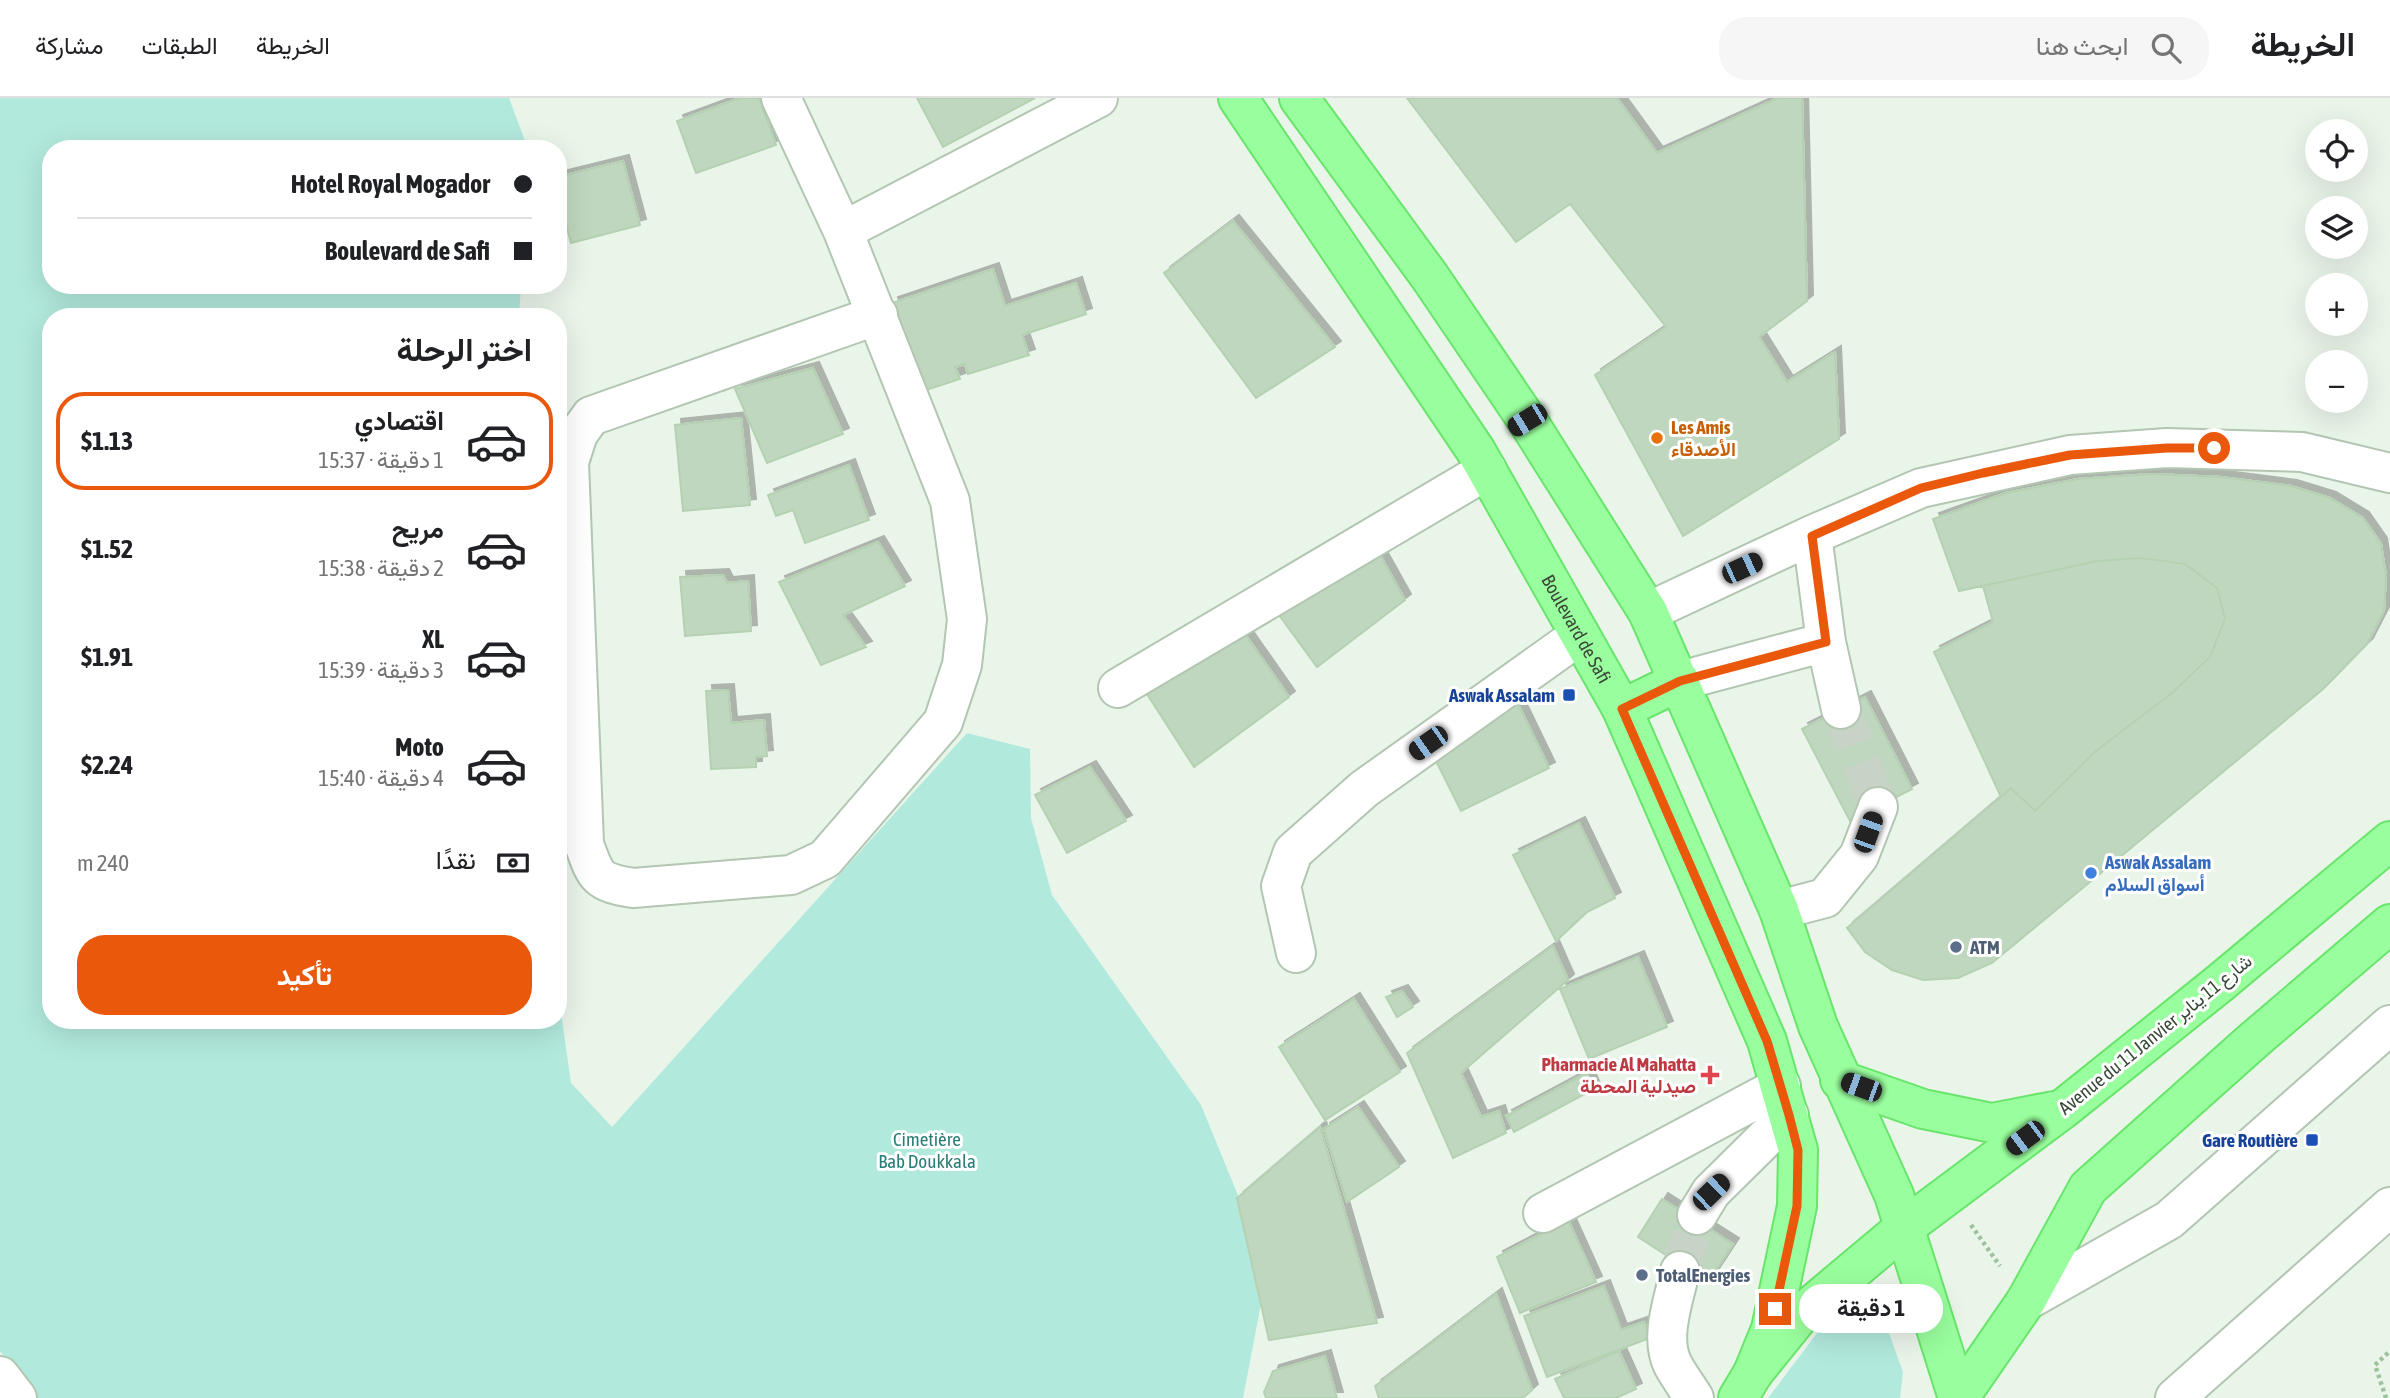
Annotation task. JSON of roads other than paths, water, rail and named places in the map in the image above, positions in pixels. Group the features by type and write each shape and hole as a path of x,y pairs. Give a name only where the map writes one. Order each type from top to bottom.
{"main road":[{"name":"Boulevard de Safi","path":"1238,98 1481,460 1622,709 1767,1041 1798,1150 1797,1206 1771,1329 1745,1386"},
{"path":"1299,98 1422,266 1527,420 1648,612 1779,910 1818,1026 1840,1080 1894,1195 1959,1398"},
{"path":"1481,460 1527,420"},
{"path":"1622,709 1680,681"},
{"name":"Avenue du 11 Janvier شارع 11 يناير","path":"1745,1386 1799,1316 1905,1227 2063,1109 2220,983 2390,841"},
{"path":"1959,1398 2026,1301 2088,1188 2254,1040 2390,924"},
{"path":"1840,1080 1923,1109 1992,1123 2063,1109"}],"street":[{"path":"781,98 843,231 878,315 950,501 967,619 962,665 943,722 825,859 790,874 633,888 610,884 594,873 584,844 569,461 578,434 591,416 878,315"},
{"path":"843,231 1098,98"},
{"path":"1648,612 1921,488 2070,455 2167,448 2302,452 2390,472"},
{"path":"1118,688 1481,460"},
{"path":"1812,536 1826,642 1841,709"},
{"path":"1296,953 1281,886 1293,852 1364,789 1580,635"},
{"path":"1680,681 1826,642"},
{"path":"1779,910 1825,898 1859,856 1878,807"},
{"path":"2026,1301 2169,1220 2390,1025"},
{"path":"1544,1213 1785,1100"},
{"path":"1697,1216 1711,1192 1785,1100"},
{"path":"2175,1398 2390,1208"},
{"path":"1680,1271 1668,1328 1668,1343 1672,1363 1694,1398"},
{"path":"0,1376 17,1398"}],"tunnel":[{"path":"1841,709 1878,807"},
{"path":"1680,1271 1697,1215"}],"place":[{"name":"Les Amis الأصدقاء","path":"1657,438"},
{"name":"Aswak Assalam","path":"1569,695"},
{"name":"Aswak Assalam أسواق السلام","path":"2091,873"},
{"name":"ATM","path":"1956,947"},
{"name":"Pharmacie Al Mahatta صيدلية المحطة","path":"1710,1075"},
{"name":"Gare Routière","path":"2312,1140"},
{"name":"TotalEnergies","path":"1642,1275"}],"park label":[{"name":"Cimetière Bab Doukkala","path":"927,1150"}]}
